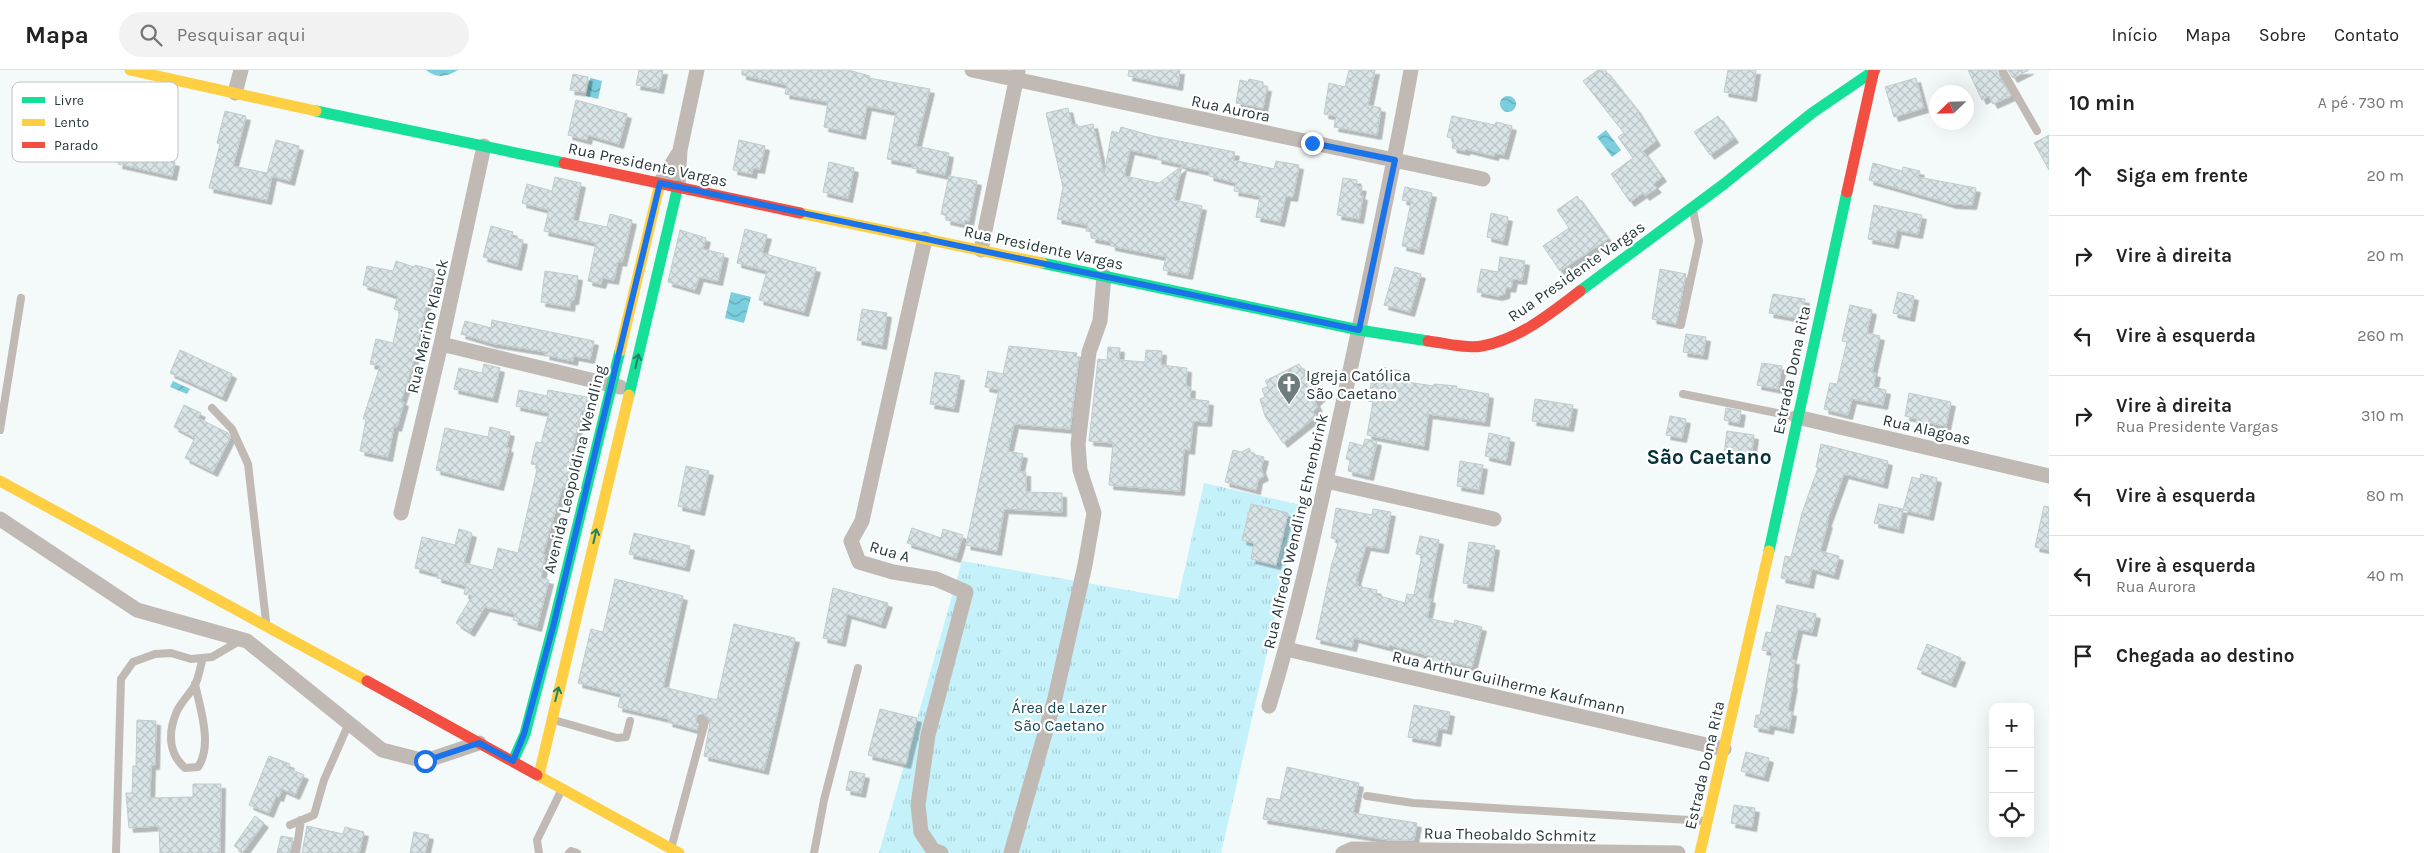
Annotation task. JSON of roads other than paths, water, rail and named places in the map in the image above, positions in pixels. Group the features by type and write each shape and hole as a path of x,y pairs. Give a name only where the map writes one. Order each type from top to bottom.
{"main road":[{"name":"Rua Presidente Vargas","path":"130,70 1359,330 1455,345 1481,346 1510,336 1541,320 1692,208 1812,113 1875,70"},
{"name":"Estrada Dona Rita","path":"1700,853 1758,604 1797,417 1875,70"},
{"name":"Avenida Leopoldina Wendling","path":"539,775 541,716 612,385 660,183"},
{"name":"Avenida Leopoldina Wendling","path":"513,761 524,734 541,716 630,389 678,186"},
{"path":"0,481 64,514 253,631 479,743 563,788 667,849"}],"street":[{"path":"235,93 241,70"},
{"path":"678,186 680,150 697,70"},
{"name":"Rua Aurora","path":"972,70 1018,74 1483,180"},
{"name":"Rua Alfredo Wendling Ehrenbrink","path":"1269,706 1286,649 1326,481 1395,160 1411,70"},
{"path":"981,250 991,214 1018,74"},
{"name":"Rua Marino Klauck","path":"401,513 442,344 484,146"},
{"path":"660,183 680,150"},
{"name":"Rua A","path":"926,238 862,521 851,541 859,562 893,572 936,579 966,592 928,734 918,805 921,832 933,850 941,853"},
{"path":"1011,853 1055,698 1085,565 1094,513 1080,470 1078,444 1089,352 1100,321 1104,276"},
{"path":"442,344 630,389"},
{"name":"Rua Alagoas","path":"1797,417 2049,476"},
{"path":"1326,481 1494,519"},
{"path":"0,519 137,610 253,631 349,723 382,750 425,761 479,743"},
{"name":"Rua Arthur Guilherme Kaufmann","path":"1286,649 1724,750"},
{"name":"Rua Theobaldo Schmitz","path":"1343,853 1352,849 1678,853"}],"lane":[{"path":"2002,70 2037,131"},
{"path":"1681,325 1699,241 1692,208"},
{"path":"0,430 21,298"},
{"path":"1683,394 1797,417"},
{"path":"116,853 121,679 133,662 155,654 171,653 191,659 212,658 253,631 248,464 232,430 212,408"},
{"path":"195,684 204,742 204,758 198,767 185,768 176,760 170,748 172,730 177,711 195,684 203,658"},
{"path":"814,853 824,800 858,668"},
{"path":"541,716 617,738 626,737 630,720"},
{"path":"667,849 705,722 701,719"},
{"path":"290,825 314,815 324,780 349,723"},
{"path":"534,853 537,840 563,788"},
{"path":"1367,796 1413,803 1708,821"},
{"path":"296,853 301,820"},
{"path":"537,840 539,853"},
{"path":"569,853 570,851 577,853"}],"water":[{"path":"426,70 458,70 438,76"},
{"path":"590,78 602,81 598,99 586,96"},
{"path":"1505,96 1511,96 1516,101 1514,110 1505,112 1500,107 1500,101"},
{"path":"1606,130 1621,150 1612,157 1597,137"},
{"path":"731,292 751,297 744,323 725,318"},
{"path":"173,381 190,389 187,394 170,387"}],"place":[{"name":"Igreja Católica São Caetano","path":"1289,405"}],"district":[{"name":"São Caetano","path":"1709,457"}],"park label":[{"name":"Área de Lazer São Caetano","path":"1059,716"}]}
